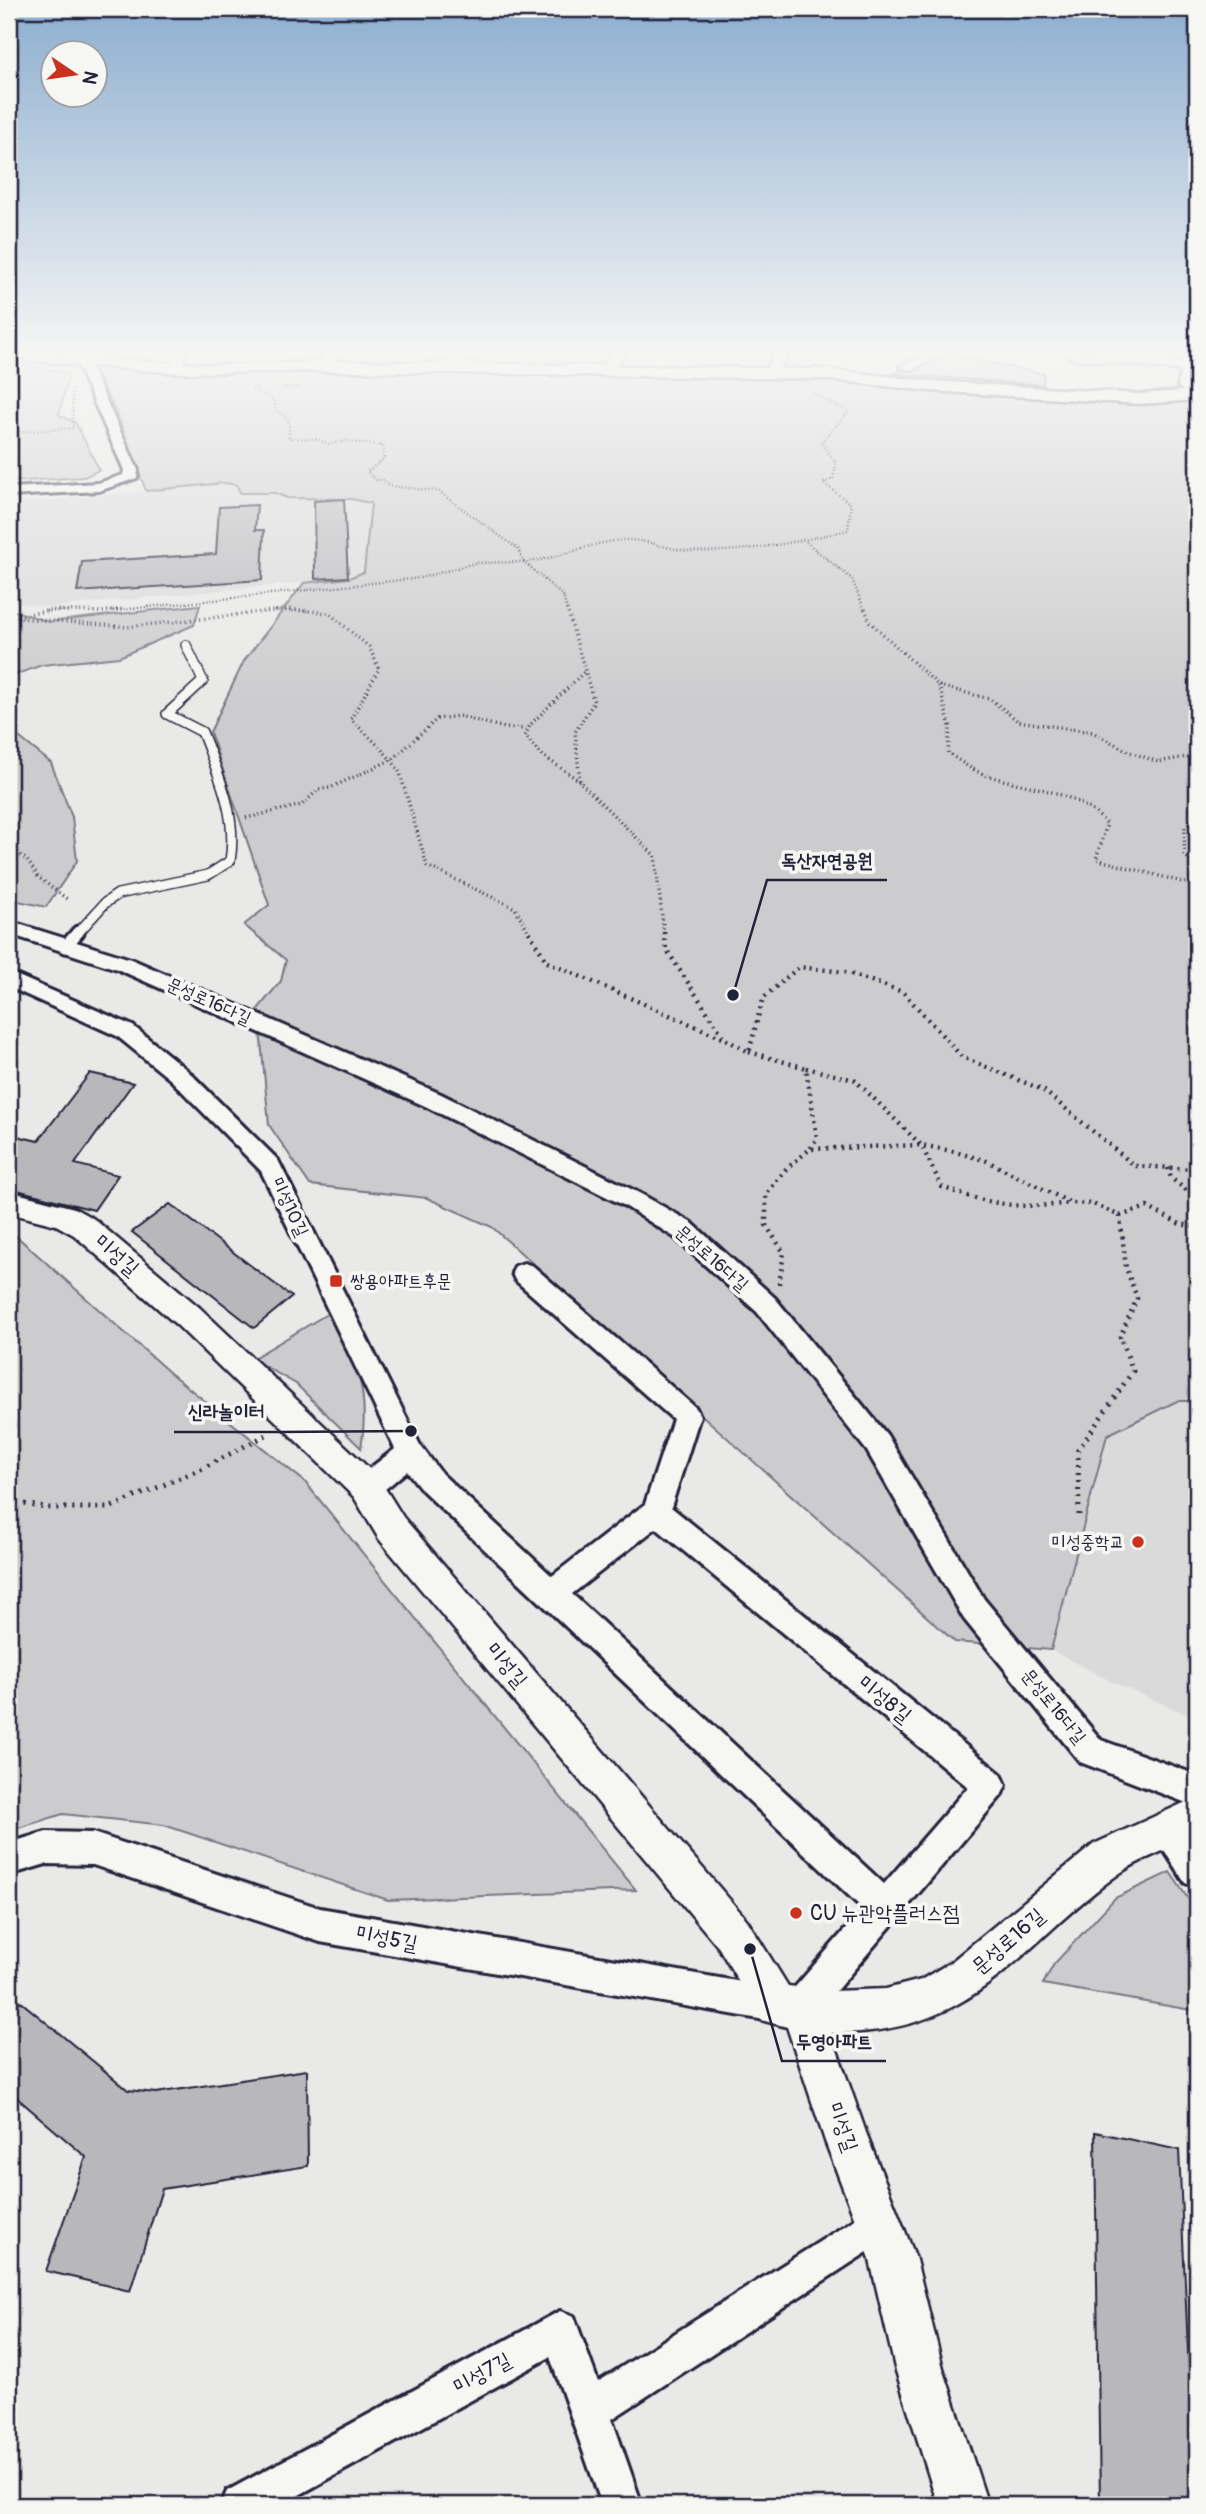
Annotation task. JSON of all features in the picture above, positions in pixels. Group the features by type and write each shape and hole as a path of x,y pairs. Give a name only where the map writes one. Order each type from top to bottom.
{"street":[{"path":"10,492 99,487 130,478 131,471"},
{"name":"문성로16다길","path":"9,927 124,964 421,1094 633,1200 682,1230 760,1300 877,1443 974,1609 1091,1751 1197,1791"},
{"name":"미성10길","path":"9,979 125,1031 179,1074 271,1166 320,1273 371,1369 410,1453"},
{"name":"미성길","path":"9,1202 64,1216 84,1227 189,1317 366,1487 391,1528 733,1934 788,2006 892,2256 919,2368 963,2505"},
{"path":"524,1273 687,1416 656,1511 552,1593"},
{"path":"366,1487 410,1453 432,1482 885,1907"},
{"name":"미성8길","path":"656,1511 990,1786 885,1907 788,2006"},
{"path":"1182,1823 1197,1871"},
{"name":"문성로16길","path":"788,2006 833,2012 873,2011 929,1999 966,1977 1108,1858 1182,1823"},
{"name":"미성5길","path":"9,1859 46,1848 93,1849 320,1925 788,2006"},
{"path":"589,2411 879,2223"},
{"name":"미성7길","path":"241,2505 560,2330 622,2505"}],"lane":[{"path":"65,947 105,903 118,894 208,875 230,861 235,845 224,793 202,732 167,715 203,681 186,645"}],"path":[{"path":"367,471 376,480 384,481 388,485 438,491 519,549 523,562 563,596 587,669 594,702 575,732 580,782"},
{"path":"20,618 50,610 101,612 420,578 475,563 543,561 557,553 629,540 688,551 805,541 848,530 851,504 823,483 833,479 834,471"},
{"path":"805,541 852,579 870,622 939,686 990,699 1018,722 1092,732 1129,752 1158,762 1188,757 1197,763"},
{"path":"9,607 20,618"},
{"path":"9,618 127,627 291,609 329,613 369,647 379,669 351,719 370,736 379,750 393,759 411,806 417,839 427,866 516,908 547,962 725,1039 749,1052 855,1080 921,1145 942,1187 980,1203 1031,1210 1071,1203 1093,1205 1120,1216 1147,1207 1181,1224 1197,1227"},
{"path":"587,669 528,729 525,736 543,756 580,782 655,856 666,949 725,1039"},
{"path":"939,686 950,726 948,753 986,775 1083,802 1098,811 1107,824 1096,859 1197,886"},
{"path":"230,821 302,805 318,789 330,788 393,759 437,719 459,716 505,728 528,729"},
{"path":"1197,814 1185,827 1184,855 1197,866"},
{"path":"9,848 27,860 38,877 67,899"},
{"path":"749,1052 763,998 799,967 845,972 903,992 962,1057 1043,1090 1135,1167 1197,1168"},
{"path":"760,1300 781,1283 784,1253 766,1225 766,1195 785,1170 810,1149 817,1138 806,1068"},
{"path":"810,1149 921,1145 987,1161 1071,1203"},
{"path":"1168,1168 1171,1178 1197,1199"},
{"path":"1079,1515 1078,1450 1133,1371 1120,1337 1136,1298 1126,1268 1120,1216"},
{"path":"9,1501 45,1507 109,1508 201,1469 296,1420"}],"shaded area":[{"path":"9,471 96,471 84,477 9,482"},
{"path":"139,471 1197,471 1197,1401 1177,1401 1107,1435 1051,1650 955,1642 492,1227 427,1198 310,1185 269,1125 258,1009 281,981 286,960 244,925 269,905 210,732 244,661 304,583 349,578 364,572 371,503 351,499 287,498 275,493 240,493 237,485 224,483 146,491"},
{"path":"224,483 237,485 240,493 275,493 287,498 371,502 364,572 349,578 51,607 9,602 9,504"},
{"path":"200,605 194,625 119,657 42,665 9,677 9,609 49,622"},
{"path":"9,729 51,763 72,817 77,861 46,907 9,899"},
{"path":"9,1233 15,1235 170,1373 305,1482 636,1890 388,1900 164,1825 63,1814 9,1831"},
{"path":"327,1314 347,1347 359,1377 364,1410 361,1448 296,1384 252,1359"},
{"name":"미성중학교","path":"1177,1401 1197,1401 1197,1719 1112,1682 1051,1650 1107,1435"},
{"path":"1170,1872 1197,1912 1197,2011 1043,1984 1054,1964 1115,1898"}],"building":[{"path":"344,499 348,577 315,579 314,501"},
{"path":"257,505 255,530 264,530 262,580 77,592 82,562 216,554 219,507"},
{"path":"90,1073 133,1083 75,1164 118,1175 94,1210 9,1188 9,1134 38,1141"},
{"path":"170,1204 292,1297 254,1328 132,1232"},
{"path":"20,2001 128,2090 156,2093 307,2070 308,2166 162,2189 130,2291 46,2271 86,2157 9,2091 9,2016"},
{"path":"1095,2132 1179,2150 1195,2505 1100,2505"}],"place":[{"name":"독산자연공원","path":"733,995"},
{"name":"쌍용아파트후문","path":"336,1281"},
{"name":"신라놀이터","path":"411,1431"},
{"name":"미성중학교","path":"1138,1542"},
{"name":"CU 뉴관악플러스점","path":"796,1913"},
{"name":"두영아파트","path":"750,1949"}]}
